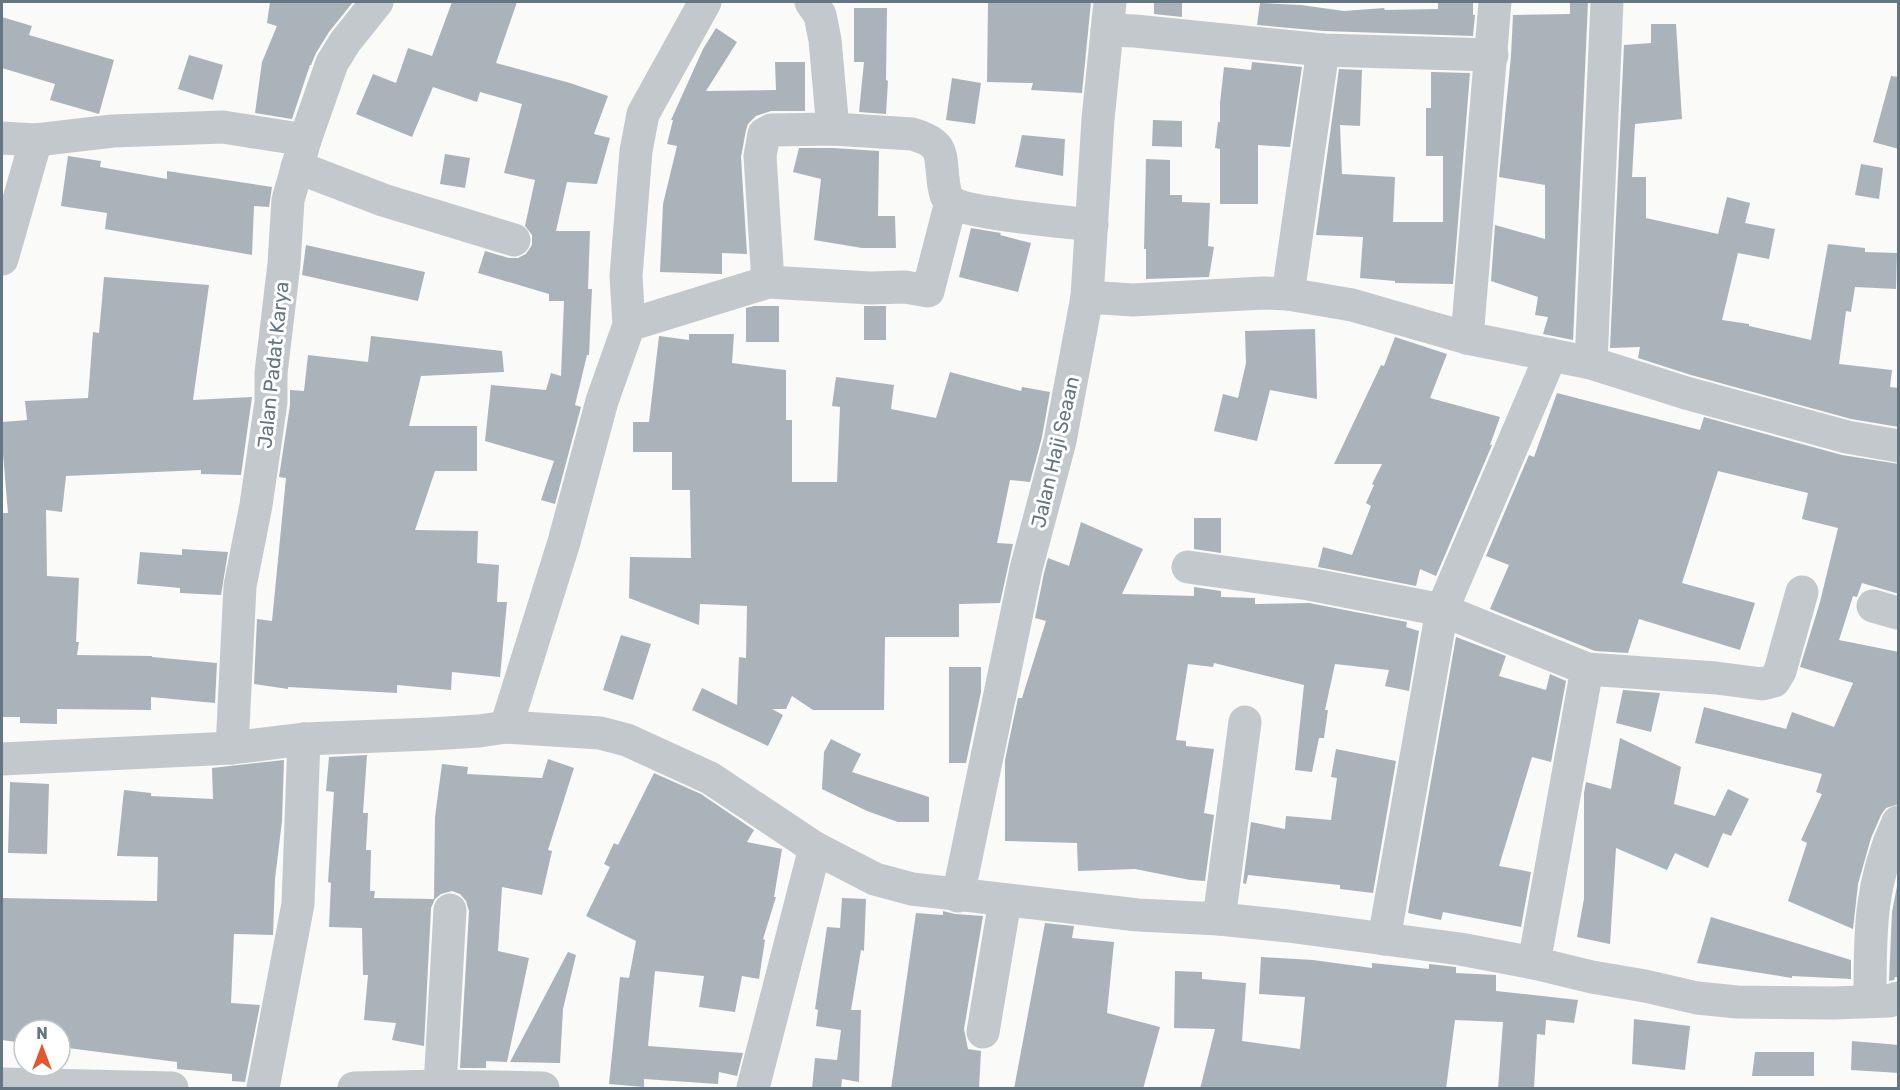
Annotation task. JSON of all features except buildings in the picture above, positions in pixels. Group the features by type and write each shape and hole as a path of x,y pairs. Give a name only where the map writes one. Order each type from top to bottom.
{"street":[{"name":"Jalan Padat Karya","path":"232,748 240,586 256,505 271,402 271,373 284,264 288,200 332,63 345,42 377,2"},
{"path":"506,727 564,542 602,401 629,325 626,276 636,151 643,114 705,2"},
{"path":"811,2 820,15 825,40 832,129"},
{"path":"1467,338 1495,2"},
{"path":"1591,363 1607,2"},
{"path":"1108,16 1135,31 1323,50 1492,55"},
{"name":"Jalan Haji Seaan","path":"958,896 1026,570 1060,441 1087,297 1098,119 1108,16"},
{"path":"1288,294 1323,50"},
{"path":"2,138 36,140 113,132 223,127 301,154 382,200 514,240"},
{"path":"768,282 760,156 764,134 771,129 832,129 912,134 934,144 940,151 945,194 951,202 979,210 1092,225"},
{"path":"2,259 36,140"},
{"path":"629,325 768,282 870,288 905,287 928,291 951,202"},
{"path":"1087,297 1133,300 1263,293 1288,294 1352,304 1467,338 1591,363 1686,393 1835,434 1899,446"},
{"path":"1384,939 1442,610 1551,356"},
{"path":"1188,567 1309,584 1442,610 1587,669 1716,678 1762,684 1774,681 1780,671 1802,592"},
{"path":"1534,963 1587,669"},
{"path":"1219,919 1245,722"},
{"path":"2,766 232,748 304,739 430,734 506,727 600,733 627,740 710,778 815,848 875,879 912,889 1138,915 1219,919 1288,926 1460,949 1697,998 1737,1002 1834,1003 1885,1000 1870,942 1874,899 1886,848 1899,822"},
{"path":"263,1089 298,904 304,739"},
{"path":"753,1089 815,848"},
{"path":"983,1032 1005,901"},
{"path":"440,1086 450,910"},
{"path":"2,1084 172,1089"},
{"path":"354,1089 440,1086 543,1089"}]}
